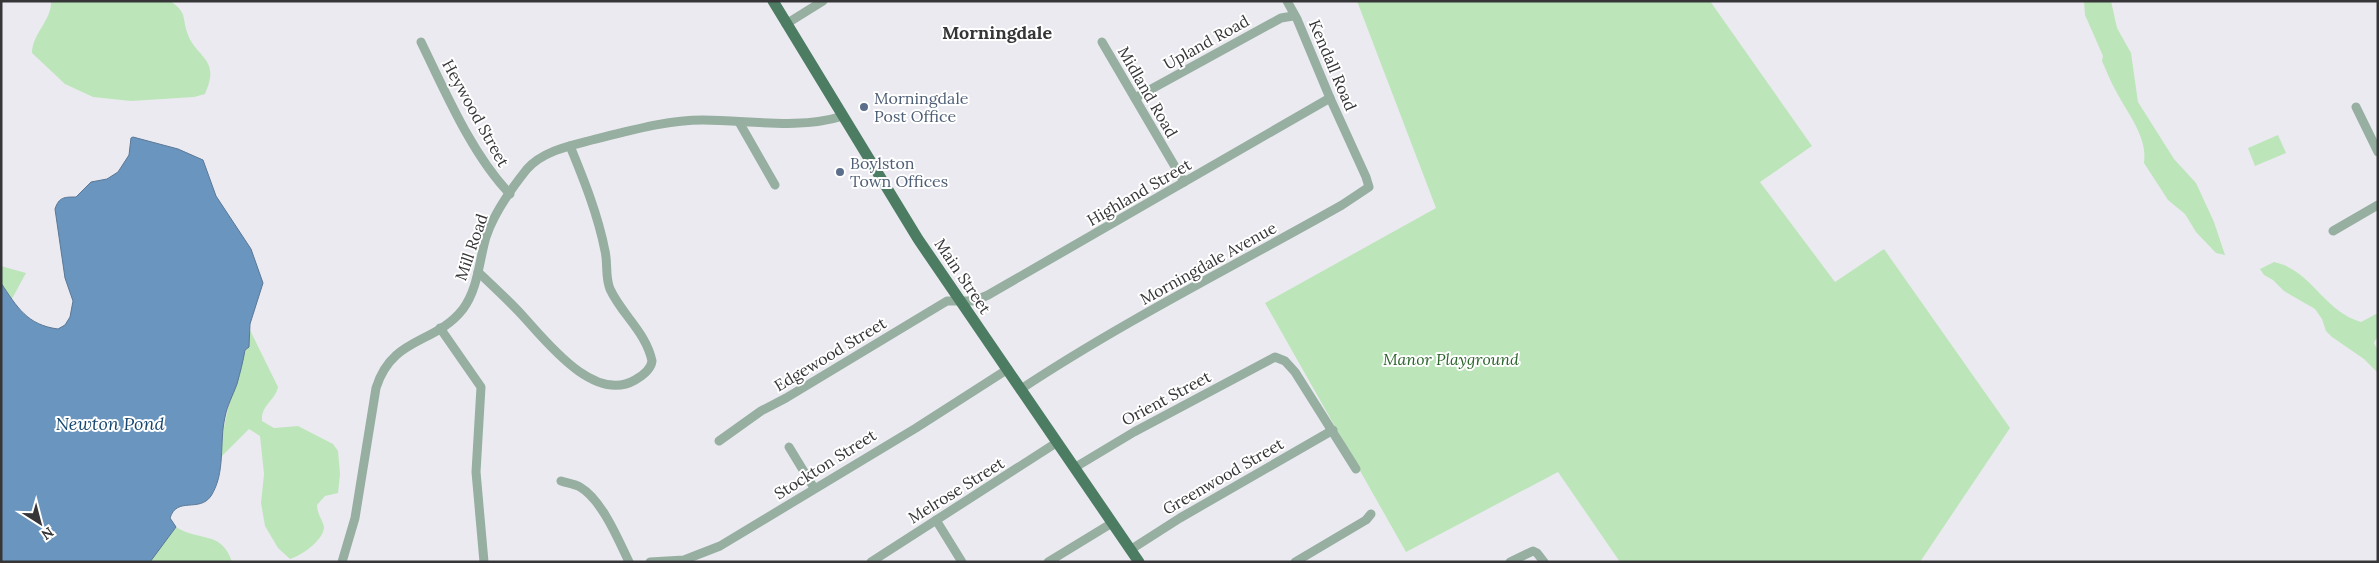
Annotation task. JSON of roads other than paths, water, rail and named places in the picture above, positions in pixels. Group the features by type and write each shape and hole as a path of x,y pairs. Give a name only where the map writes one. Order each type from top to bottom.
{"main road":[{"name":"Main Street","path":"773,1 918,238 1138,562"}],"street":[{"path":"786,24 822,1"},
{"name":"Kendall Road","path":"1287,1 1293,16 1297,19 1330,98 1351,142"},
{"name":"Upland Road","path":"1135,98 1281,18 1293,16"},
{"name":"Heywood Street","path":"421,42 446,93 484,162 495,178 510,194"},
{"name":"Midland Road","path":"1102,42 1184,182"},
{"name":"Highland Street","path":"960,301 974,301 988,295 1330,98"},
{"path":"2356,107 2378,152"},
{"name":"Mill Road","path":"342,562 355,518 376,388 381,373 398,352 440,328 462,310 478,272 486,238 494,219 528,168 538,159 570,146 665,123 706,120 818,122 843,116"},
{"path":"739,122 775,185"},
{"name":"Morningdale Avenue","path":"1021,389 1167,301 1245,260 1366,190 1369,183 1351,142"},
{"path":"478,272 568,364 593,380 621,385 634,381 649,368 652,361 643,338 609,287 606,254 599,228 588,189 570,146"},
{"path":"2333,232 2378,205"},
{"name":"Edgewood Street","path":"719,442 760,411 786,398 947,301 960,301"},
{"path":"440,328 481,387 476,472 484,562"},
{"name":"Orient Street","path":"1074,468 1134,432 1275,357 1285,361 1295,372 1332,430"},
{"name":"Stockton Street","path":"650,562 684,560 720,546 916,428 1008,370"},
{"path":"1332,430 1356,469"},
{"name":"Greenwood Street","path":"1130,550 1180,518 1332,430"},
{"name":"Melrose Street","path":"870,562 1056,442"},
{"path":"789,447 814,488"},
{"path":"561,481 579,486 590,495 616,536 629,562"},
{"path":"1295,562 1366,520 1371,514"},
{"path":"936,520 962,562"},
{"path":"1048,562 1112,523"},
{"path":"1510,562 1525,553 1535,552 1544,562"}],"water":[{"name":"Newton Pond","path":"131,138 178,149 203,160 216,196 251,249 263,283 250,324 249,347 245,350 237,384 226,413 219,477 216,487 211,496 201,504 183,506 173,511 170,518 176,527 150,562 1,562 1,283 12,300 31,319 47,327 58,329 65,325 70,317 73,301 65,278 55,209 58,202 63,198 76,197 91,182 107,179 118,172 129,155"}],"place":[{"name":"Morningdale Post Office","path":"864,107"},
{"name":"Boylston Town Offices","path":"840,172"}],"district":[{"name":"Morningdale","path":"997,32"}],"park label":[{"name":"Manor Playground","path":"1451,359"}]}
